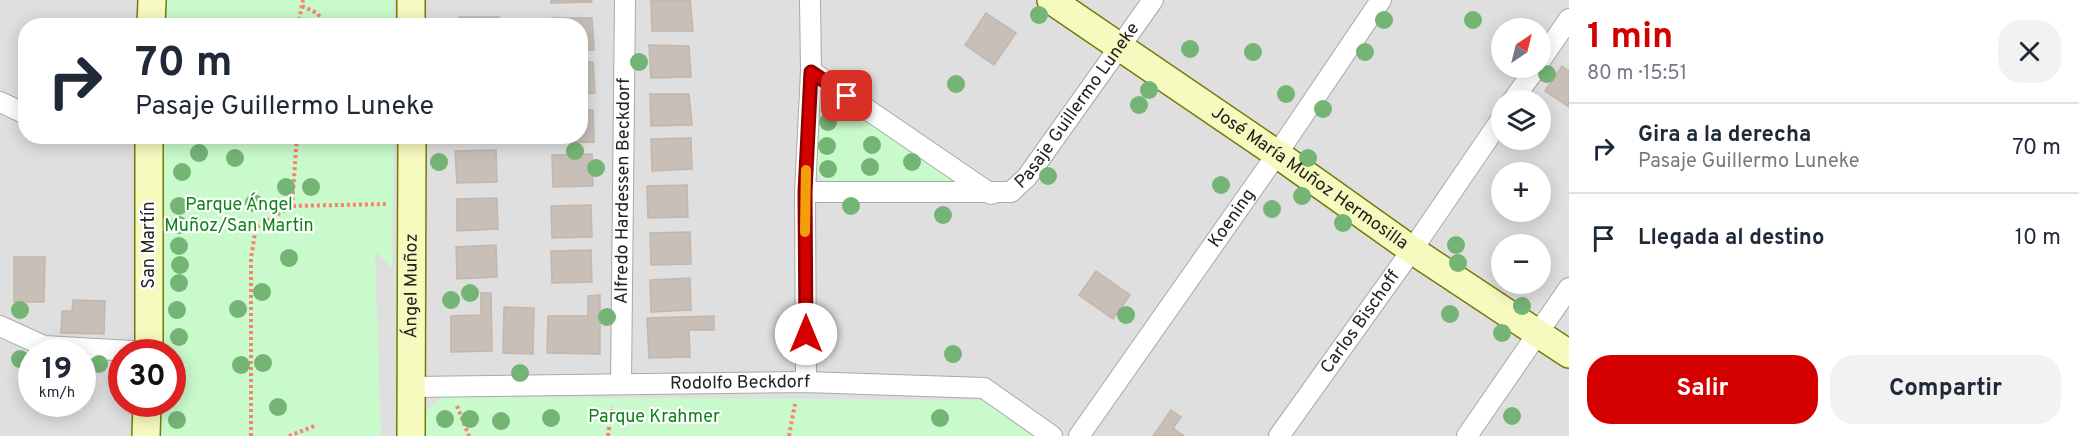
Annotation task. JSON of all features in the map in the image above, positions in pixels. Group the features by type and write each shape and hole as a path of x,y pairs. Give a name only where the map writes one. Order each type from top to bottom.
{"street":[{"path":"151,18 152,0"},
{"path":"411,0 411,18"},
{"name":"Alfredo Hardessen Beckdorf","path":"621,383 625,0"},
{"path":"806,382 805,192 811,72 810,0"},
{"name":"José María Muñoz Hermosilla","path":"1051,0 1277,154 1412,250 1569,354"},
{"name":"Pasaje Guillermo Luneke","path":"805,192 991,194 1011,192 1027,177 1153,0"},
{"name":"Koening","path":"1079,436 1382,0"},
{"path":"1551,45 1569,19"},
{"name":"Pasaje Guillermo Luneke","path":"811,72 991,194"},
{"path":"0,102 18,110"},
{"name":"Carlos Bischoff","path":"1279,436 1412,250 1491,134"},
{"name":"San Martín","path":"148,339 149,144"},
{"name":"Ángel Muñoz","path":"411,436 412,144"},
{"path":"1467,436 1569,288"},
{"path":"0,327 44,346 108,350"},
{"name":"Rodolfo Beckdorf","path":"412,387 806,382 984,388 1052,436"},
{"path":"146,436 147,417"}],"path":[{"path":"300,18 303,0"},
{"path":"302,6 317,12 321,18"},
{"path":"292,206 296,144"},
{"path":"252,436 250,258 256,227 292,206 412,203"},
{"path":"789,436 795,405 806,382"},
{"path":"457,406 470,436"},
{"path":"608,436 612,406"},
{"path":"289,436 317,425"}],"shaded area":[{"path":"0,0 1569,0 1569,436 0,436"}],"green space":[{"path":"162,0 394,0 394,18 162,18"},
{"path":"821,90 954,178 953,186 826,182 813,170 814,92"},
{"name":"Parque Ángel Muñoz/San Martin","path":"159,144 394,144 392,268 375,251 381,436 156,436 156,417 186,417 186,339 157,339"},
{"name":"Parque Krahmer","path":"443,397 982,400 1034,436 424,436 425,412"}],"building":[{"path":"551,0 591,0 592,2 551,3"},
{"path":"651,0 690,0 693,31 652,31"},
{"path":"986,13 1016,33 994,65 965,45"},
{"path":"499,17 499,18 459,18"},
{"path":"588,18 592,18 594,50 588,50"},
{"path":"649,45 689,46 691,77 651,78"},
{"path":"588,62 593,62 595,93 588,93"},
{"path":"1562,66 1569,71 1569,107 1551,95 1551,90 1546,90"},
{"path":"650,94 689,94 692,125 651,126"},
{"path":"588,110 593,110 594,142 588,142"},
{"path":"691,138 692,169 652,171 651,139"},
{"path":"496,150 497,182 457,183 455,151"},
{"path":"592,154 593,186 553,187 552,155"},
{"path":"687,185 688,217 648,218 647,186"},
{"path":"497,198 498,229 457,231 457,199"},
{"path":"591,205 592,237 552,238 551,206"},
{"path":"690,232 691,264 651,265 650,233"},
{"path":"496,245 497,277 457,279 456,247"},
{"path":"591,250 592,282 552,283 551,251"},
{"path":"14,257 45,257 44,302 14,302"},
{"path":"1096,271 1130,295 1113,319 1079,295"},
{"path":"690,278 691,310 651,312 650,280"},
{"path":"481,293 491,293 492,351 451,352 451,316 481,315"},
{"path":"600,295 600,354 547,353 548,316 588,316 588,296"},
{"path":"73,300 105,301 104,334 61,333 62,311 72,311"},
{"path":"504,307 534,308 533,354 503,353"},
{"path":"714,316 714,330 689,330 690,357 649,358 647,318"},
{"path":"1171,410 1181,417 1173,428 1184,436 1153,436"}],"slow traffic":[{"path":"805,232 806,170"}],"route":[{"path":"806,334 805,192 811,72 847,96"}]}
